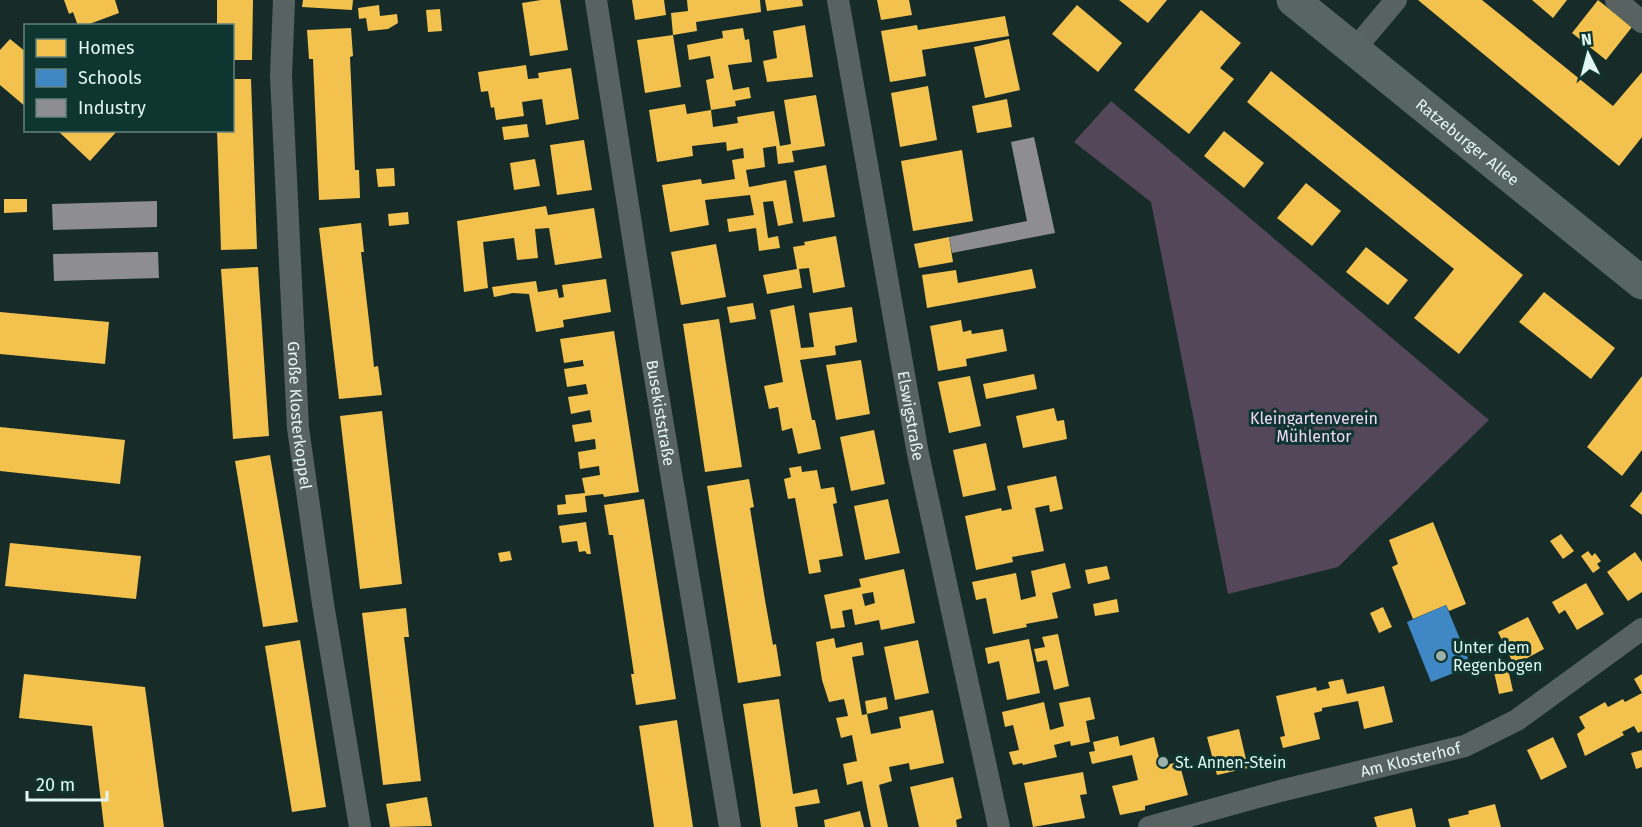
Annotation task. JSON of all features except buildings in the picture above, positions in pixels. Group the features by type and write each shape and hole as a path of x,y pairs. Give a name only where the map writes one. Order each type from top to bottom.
{"main road":[{"name":"Ratzeburger Allee","path":"1293,0 1642,283"}],"street":[{"name":"Große Klosterkoppel","path":"284,0 281,76 298,428 323,604 360,827"},
{"name":"Busekiststraße","path":"597,0 652,359 730,827"},
{"name":"Elswigstraße","path":"838,0 918,454 999,827"},
{"path":"1354,50 1395,0"},
{"path":"1616,0 1642,22"},
{"name":"Am Klosterhof","path":"1149,827 1280,791 1465,746 1517,720 1642,629"}],"green space":[{"name":"Kleingartenverein Mühlentor","path":"1111,101 1489,420 1338,567 1228,594 1151,202 1074,142"}],"place":[{"name":"Unter dem Regenbogen","path":"1441,656"},
{"name":"St. Annen-Stein","path":"1163,762"}]}
